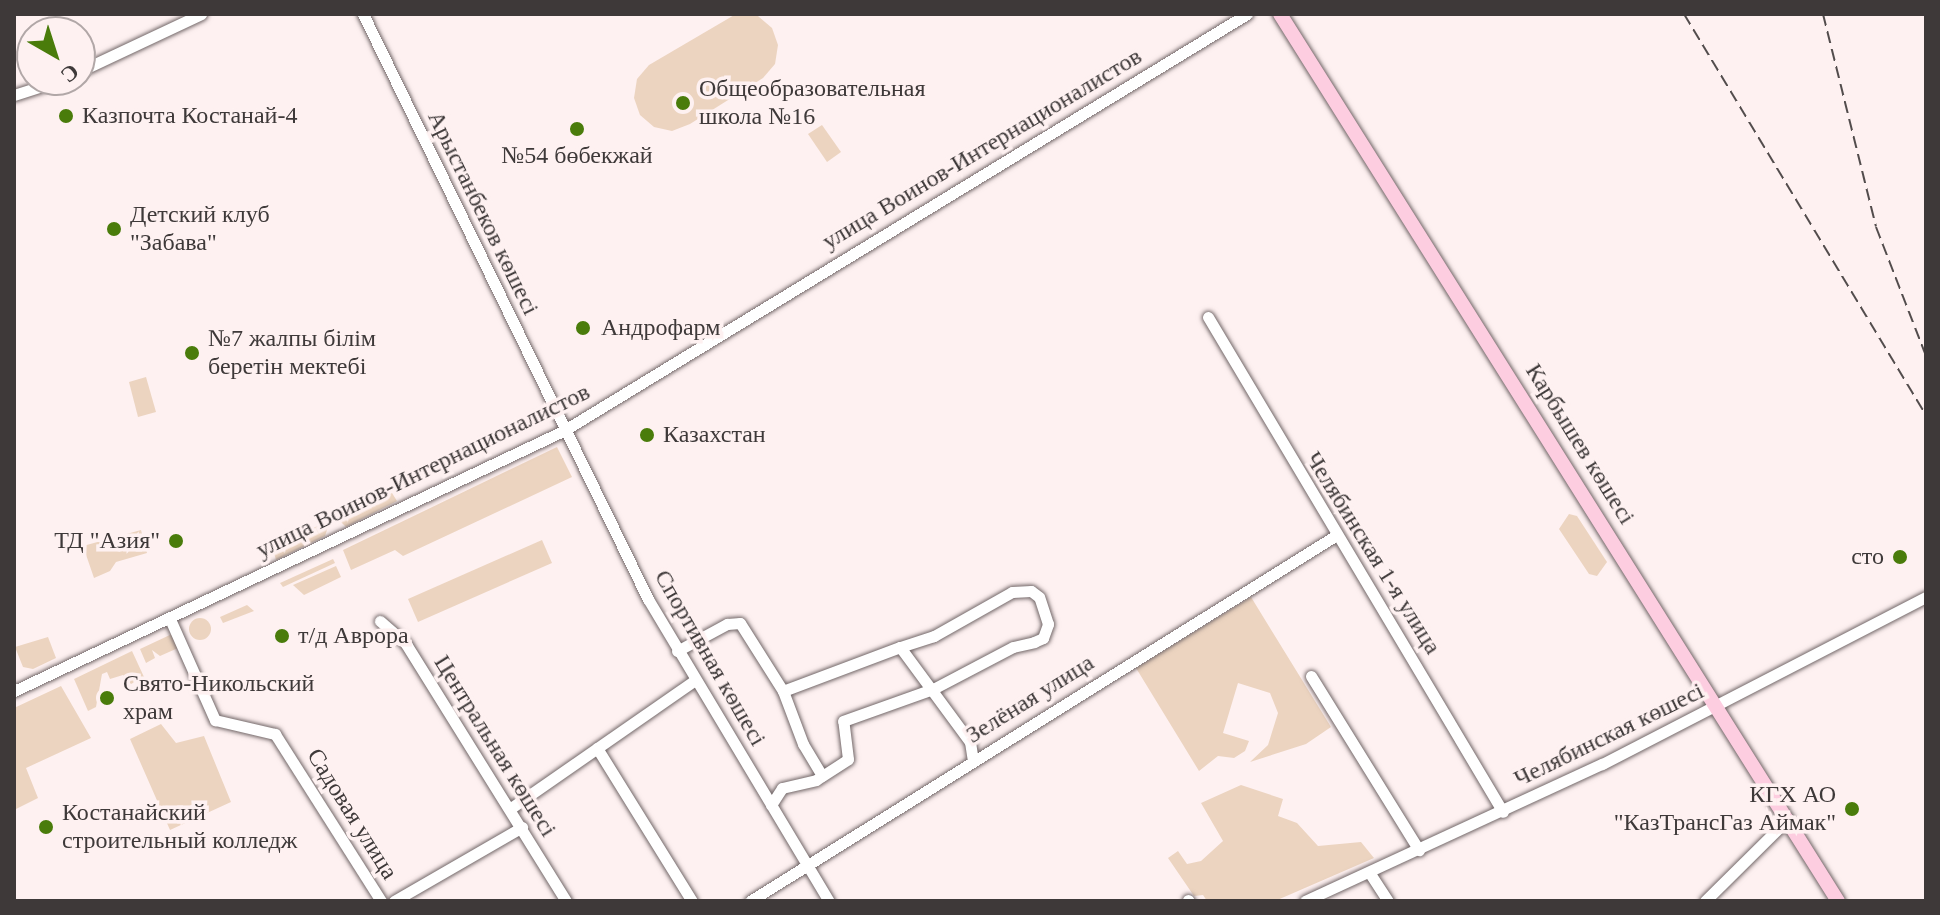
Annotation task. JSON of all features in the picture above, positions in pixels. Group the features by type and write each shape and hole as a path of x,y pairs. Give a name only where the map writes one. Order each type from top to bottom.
{"main road":[{"name":"Карбышев көшесі","path":"1280,14 1719,705 1838,901"}],"street":[{"path":"96,63 201,14"},
{"name":"Арыстанбеков көшесі","path":"363,14 563,431"},
{"name":"улица Воинов-Интернационалистов","path":"14,691 563,431 1247,14"},
{"name":"Челябинская 1-я улица","path":"1208,317 1335,536 1503,812"},
{"name":"Спортивная көшесі","path":"563,431 677,651 829,901"},
{"name":"Зелёная улица","path":"750,901 1335,536"},
{"path":"771,805 782,788 822,776 848,759 843,721 933,689 1013,647 1043,638 1048,624 1039,597 1031,591 1012,592 934,636 783,691"},
{"name":"Челябинская көшесі","path":"1305,901 1503,812 1719,705 1926,597"},
{"name":"Садовая улица","path":"170,619 215,720 275,734 381,901"},
{"name":"Центральная көшесі","path":"380,621 406,644 511,808 566,901"},
{"path":"677,651 727,624 740,623 783,691 803,744 822,776"},
{"path":"900,647 970,742 973,761"},
{"path":"1311,676 1419,850"},
{"path":"511,808 695,680"},
{"path":"597,748 692,901"},
{"path":"1705,901 1788,819"},
{"path":"394,901 522,827"},
{"path":"1369,872 1388,901"}],"shaded area":[{"path":"736,14 758,16 772,28 778,45 775,64 763,78 690,124 672,131 654,127 640,115 634,98 637,79 649,65"},
{"path":"822,125 841,152 827,162 808,134"},
{"path":"146,377 156,412 138,417 129,382"},
{"path":"557,447 572,477 403,556 395,550 351,570 343,550"},
{"path":"392,493 397,501 346,527 337,518"},
{"path":"1569,514 1577,516 1607,562 1597,576 1589,574 1559,529"},
{"path":"330,521 325,536 276,560 272,545"},
{"path":"141,530 147,553 116,562 110,571 94,578 83,546"},
{"path":"542,540 552,563 418,622 408,599"},
{"path":"333,559 335,563 283,587 280,583"},
{"path":"336,566 341,577 304,595 293,585"},
{"path":"1251,597 1331,727 1306,744 1250,762 1268,745 1278,713 1270,693 1238,683 1223,733 1249,741 1245,751 1234,758 1218,756 1199,771 1136,668"},
{"path":"247,605 254,611 223,623 220,617"},
{"path":"200,618 208,621 211,629 208,637 200,640 192,637 189,629 192,621"},
{"path":"172,634 178,648 160,656 152,650 155,658 146,663 140,649"},
{"path":"48,637 56,658 33,669 23,667 15,647"},
{"path":"132,651 144,677 131,684 123,675 110,679 107,672 102,674 96,707 88,711 74,679"},
{"path":"61,686 91,738 26,768 38,798 14,810 14,708"},
{"path":"161,724 176,743 204,736 231,802 170,830 130,739"},
{"path":"1241,785 1283,799 1278,816 1297,823 1318,846 1361,842 1374,858 1275,901 1207,901 1203,895 1194,896 1168,858 1178,851 1187,864 1201,861 1223,841 1201,803"}],"railway":[{"path":"1684,14 1926,415"},
{"path":"1823,14 1876,227 1926,356"}],"place":[{"name":"Общеобразовательная школа №16","path":"683,103"},
{"name":"Казпочта Костанай-4","path":"66,116"},
{"name":"№54 бөбекжай","path":"577,129"},
{"name":"Детский клуб \"Забава\"","path":"114,229"},
{"name":"Андрофарм","path":"583,328"},
{"name":"№7 жалпы білім беретін мектебі","path":"192,353"},
{"name":"Казахстан","path":"647,435"},
{"name":"ТД \"Азия\"","path":"176,541"},
{"name":"сто","path":"1900,557"},
{"name":"т/д Аврора","path":"282,636"},
{"name":"Свято-Никольский храм","path":"107,698"},
{"name":"КГХ АО \"КазТрансГаз Аймак\"","path":"1852,809"},
{"name":"Костанайский строительный колледж","path":"46,827"}]}
